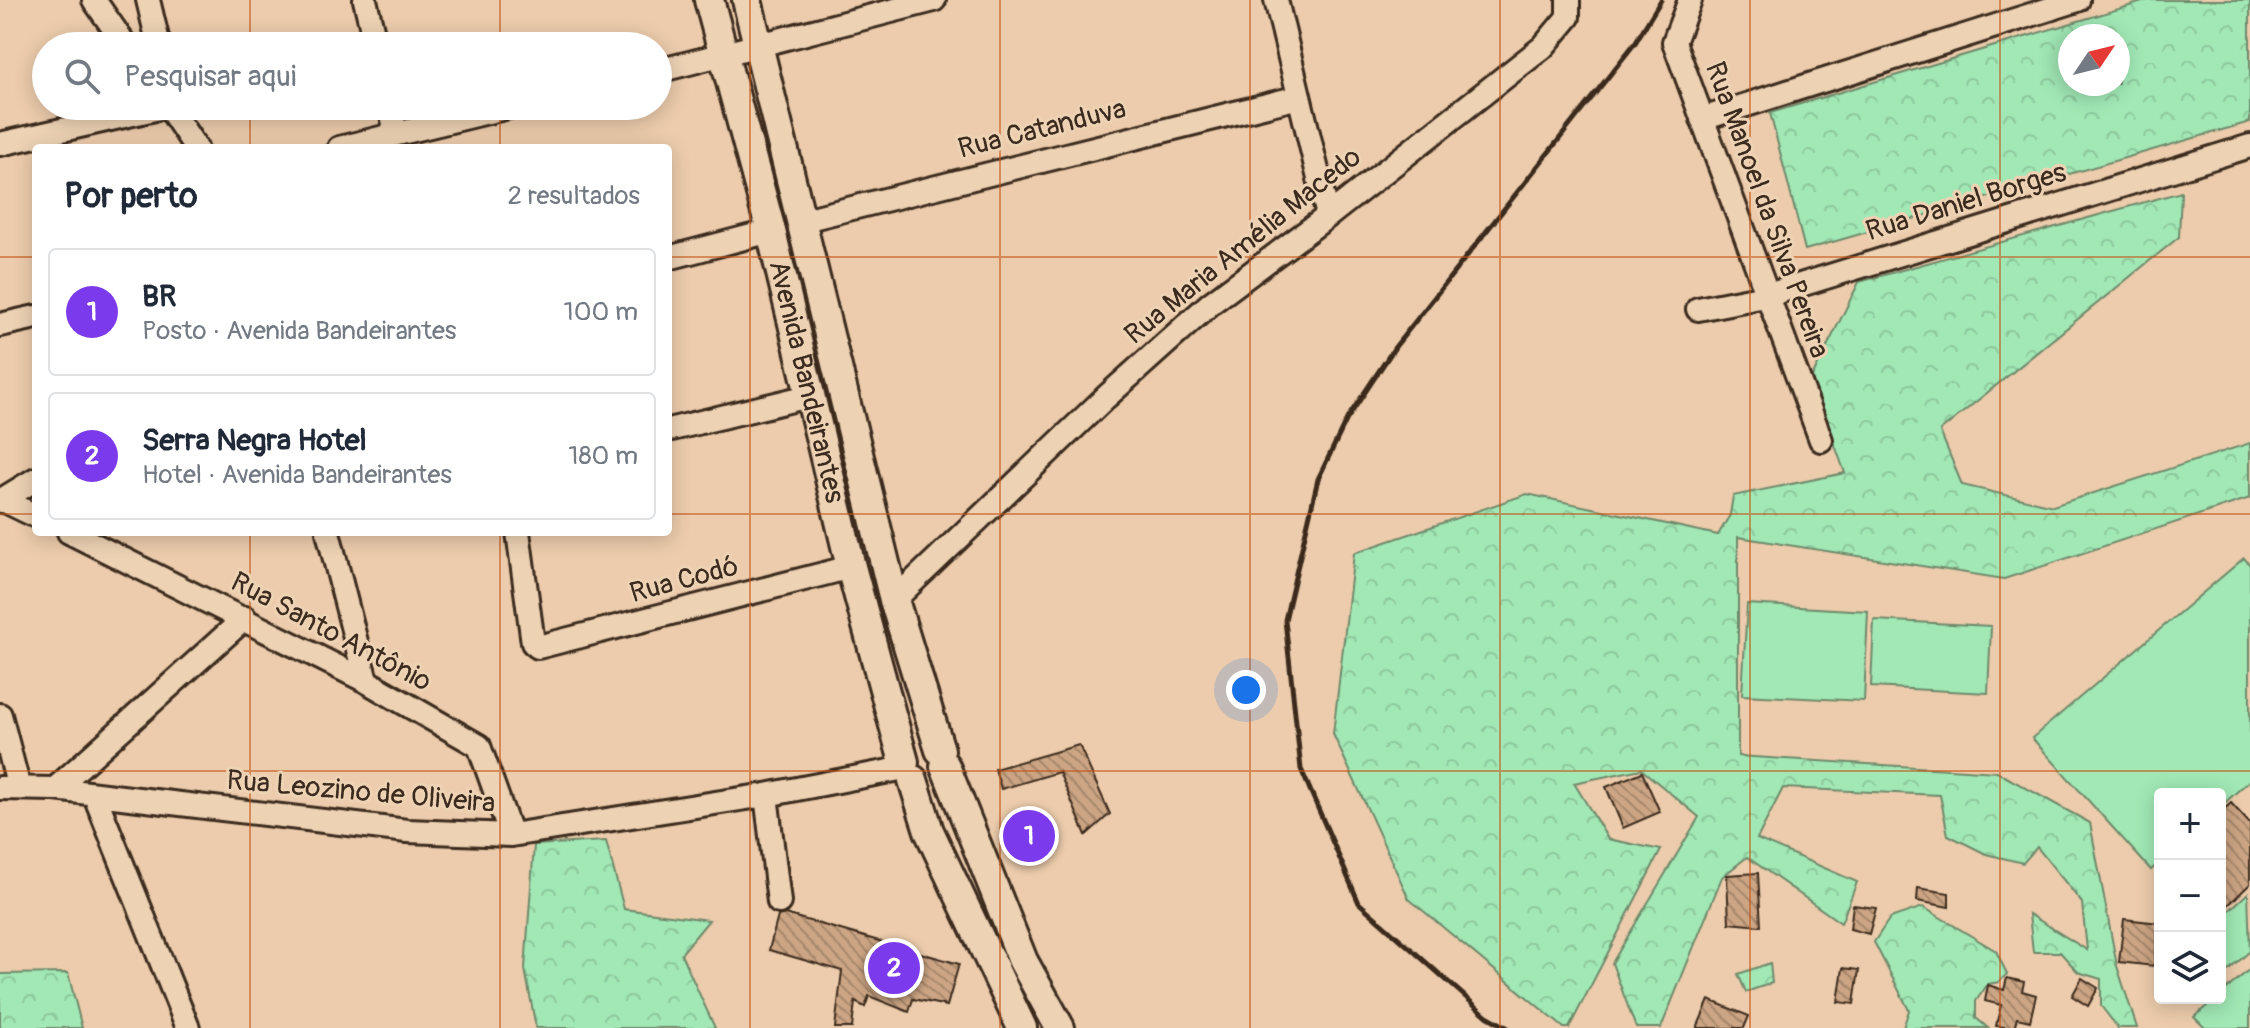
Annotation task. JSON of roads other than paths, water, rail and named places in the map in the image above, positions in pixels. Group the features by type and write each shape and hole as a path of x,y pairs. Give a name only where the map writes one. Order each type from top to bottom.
{"main road":[{"name":"Avenida Bandeirantes","path":"709,0 771,231 851,567 907,770 929,831 1022,1028"},
{"name":"Avenida Bandeirantes","path":"747,0 894,600 942,758 1023,961 1060,1028"},
{"path":"907,770 933,782 942,758"}],"street":[{"path":"94,0 116,32"},
{"path":"148,0 156,32"},
{"path":"365,0 373,32"},
{"path":"672,68 934,0"},
{"path":"1276,0 1328,216"},
{"name":"Rua Manoel da Silva Pereira","path":"1690,0 1674,42 1765,296 1821,440"},
{"path":"1702,119 2078,0"},
{"name":"Rua Maria Amélia Macedo","path":"894,600 1105,398 1211,303 1328,216 1543,47 1568,8"},
{"name":"Rua Catanduva","path":"800,221 1299,97"},
{"path":"0,144 106,120"},
{"path":"170,120 174,144"},
{"path":"177,120 193,144"},
{"path":"393,120 396,134"},
{"path":"355,144 454,120"},
{"name":"Rua Daniel Borges","path":"1698,309 1765,296 2250,146"},
{"path":"672,257 771,231"},
{"path":"0,325 32,318"},
{"path":"672,429 809,396"},
{"path":"2,500 32,481"},
{"path":"2,500 32,514"},
{"name":"Rua Santo Antônio","path":"77,536 366,681 479,746 511,835"},
{"path":"329,536 366,681"},
{"name":"Rua Codó","path":"519,536 533,643 544,647 851,567"},
{"path":"55,789 245,618"},
{"path":"0,715 9,788"},
{"name":"Rua Leozino de Oliveira","path":"9,788 55,789 407,831 511,835 907,770"},
{"path":"766,795 779,902"},
{"path":"95,796 188,1028"}],"railway":[{"path":"1508,1028 1487,1016 1359,903 1301,769 1285,620 1318,479 1347,419 1395,347 1635,43 1661,0"}],"place":[{"name":"BR","path":"1029,836"},
{"name":"Serra Negra Hotel","path":"894,968"}]}
